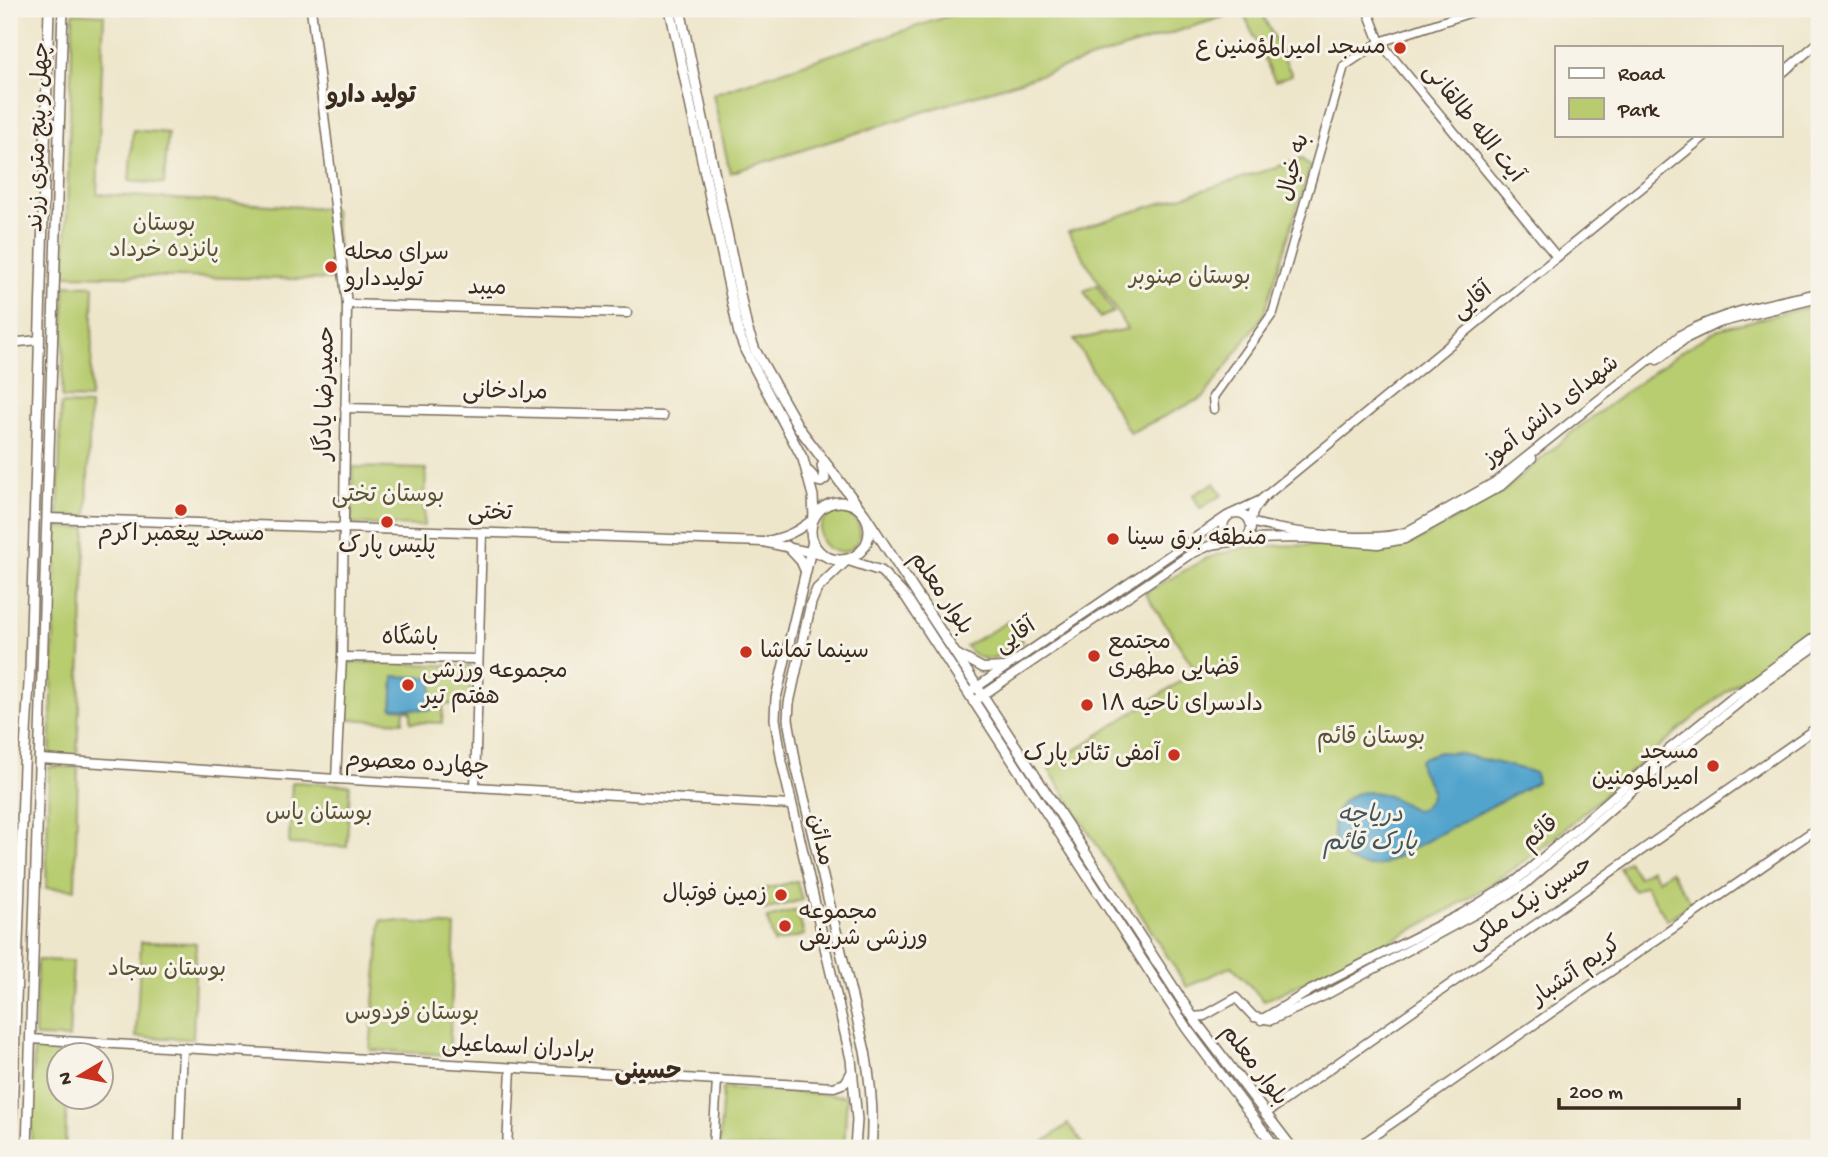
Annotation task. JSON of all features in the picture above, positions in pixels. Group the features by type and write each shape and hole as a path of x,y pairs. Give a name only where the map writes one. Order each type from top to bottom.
{"main road":[{"name":"چهل و پنج متری زرند","path":"12,1148 10,1137 30,667 49,9"},
{"name":"چهل و پنج متری زرند","path":"27,1148 64,9"},
{"path":"670,9 739,334 806,468 817,481 825,479 826,474 810,443"},
{"name":"بلوار معلم","path":"680,9 747,328 755,350 810,443 865,515 957,653 1192,1017 1292,1148"},
{"path":"40,292 47,304 54,297"},
{"path":"39,340 53,339"},
{"path":"37,379 44,372 52,379"},
{"path":"806,468 813,496 814,518 811,534 824,555 831,559 847,560 856,556 867,542 870,533 865,515 854,505 839,502 824,506 814,518"},
{"name":"مدائن","path":"813,541 775,710 791,805 852,1071 857,1120 855,1148"},
{"path":"787,546 802,561 806,573"},
{"name":"بلوار معلم","path":"847,560 871,567 889,578 906,597 1187,1029 1276,1148"},
{"name":"مدائن","path":"847,560 817,589 811,603 790,693 788,719 799,776 865,1051 871,1086 872,1148"}],"street":[{"name":"حمیدرضا یادگار","path":"311,9 347,304 345,528 337,779"},
{"name":"آیت الله طالقانی","path":"1367,9 1380,42 1557,257"},
{"name":"به خیال","path":"1214,409 1213,397 1273,313 1344,65 1380,42 1481,9"},
{"path":"1783,72 1819,42"},
{"name":"آقایی","path":"970,698 1007,667 1233,514 1263,498 1705,136"},
{"name":"شهدای دانش آموز","path":"1303,534 1378,538 1406,532 1495,482 1682,334 1735,312 1819,293"},
{"path":"1250,523 1303,534 1378,544 1418,533 1501,486 1543,449 1642,371 1700,330 1735,318 1819,298"},
{"name":"میبد","path":"347,304 627,313"},
{"path":"9,343 39,340"},
{"name":"مرادخانی","path":"345,408 663,416"},
{"name":"آقایی","path":"1250,523 1254,510 1263,498"},
{"path":"1233,514 1245,516 1250,523 1250,531 1240,540 1228,537 1224,529 1226,520 1233,514"},
{"name":"تختی","path":"763,542 785,537 814,518"},
{"name":"تختی","path":"48,519 763,542 824,555"},
{"path":"475,787 482,533"},
{"name":"آقایی","path":"980,691 996,686 1189,555 1212,545 1303,534"},
{"name":"قائم","path":"1261,1020 1311,990 1463,913 1517,880 1653,762 1751,683 1819,634"},
{"name":"قائم","path":"1261,1020 1271,1020 1325,995 1454,927 1524,884 1667,761 1766,681 1819,644"},
{"path":"957,653 983,668 1007,667"},
{"name":"باشگاه","path":"342,657 478,659"},
{"path":"990,707 996,686"},
{"name":"حسین نیک ملکی","path":"1265,1114 1819,726"},
{"name":"چهارده معصوم","path":"41,759 791,805"},
{"name":"کریم آتشبار","path":"1356,1148 1819,827"},
{"path":"9,879 20,878"},
{"path":"1192,1017 1204,1016 1236,998 1254,1017 1261,1020"},
{"name":"برادران اسماعیلی","path":"31,1039 834,1087 845,1083 852,1071"},
{"path":"179,1148 183,1048"},
{"path":"506,1148 511,1068"},
{"path":"710,1147 717,1080"}],"green space":[{"path":"969,9 1260,9 1292,75 1275,81 1242,11 730,173 713,94"},
{"name":"بوستان پانزده خرداد","path":"73,13 104,15 97,194 334,209 340,280 65,275"},
{"path":"133,130 168,133 164,184 129,181"},
{"name":"بوستان صنوبر","path":"1302,159 1310,167 1264,314 1204,397 1130,433 1074,340 1127,329 1068,232"},
{"path":"65,285 94,286 90,399 62,398"},
{"path":"1097,285 1113,312 1100,318 1084,291"},
{"name":"بوستان قائم","path":"1819,304 1819,630 1780,653 1707,707 1535,853 1504,876 1438,916 1264,1001 1232,966 1187,987 1048,768 1196,671 1145,593 1207,558 1248,546 1328,545 1350,549 1393,548 1416,541 1503,492 1571,433 1683,350 1719,329"},
{"path":"61,404 90,405 87,517 58,516"},
{"name":"بوستان تختی","path":"353,467 426,469 424,526 351,524"},
{"path":"1214,483 1222,495 1200,508 1193,495"},
{"path":"840,512 854,518 860,532 854,546 840,552 826,546 820,532 826,518"},
{"path":"57,527 86,528 77,760 50,759"},
{"path":"1009,621 1022,642 1007,651 986,659 980,658 966,646"},
{"name":"مجموعه ورزشی هفتم تیر","path":"346,662 471,666 470,705 443,704 442,723 411,722 411,711 404,710 403,722 344,719"},
{"path":"49,767 78,767 75,889 46,888"},
{"name":"بوستان یاس","path":"292,782 350,785 347,847 289,844"},
{"path":"1628,861 1638,877 1651,869 1658,880 1670,871 1692,903 1667,920 1645,885 1634,891 1619,868"},
{"name":"زمین فوتبال","path":"797,881 802,900 764,910 760,890"},
{"name":"مجموعه ورزشی شریفی","path":"797,910 804,935 774,943 767,918"},
{"name":"بوستان فردوس","path":"381,920 455,926 449,1055 370,1050"},
{"name":"بوستان سجاد","path":"141,942 196,943 193,1039 136,1037"},
{"path":"37,960 73,961 69,1038 36,1037"},
{"path":"34,1044 46,1045 46,1112 66,1112 65,1148 31,1148"},
{"path":"723,1088 847,1096 844,1148 719,1148"},
{"path":"1068,1124 1085,1146 1036,1148"}],"water":[{"path":"394,676 433,678 431,710 392,708"},
{"name":"دریاچه پارک قائم","path":"1439,752 1457,753 1526,770 1535,773 1537,782 1382,865 1362,866 1347,859 1337,847 1333,833 1334,818 1341,804 1353,795 1376,792 1415,810 1422,808 1429,800 1432,790 1419,762 1422,758"}],"place":[{"name":"مسجد امیرالمؤمنین ع","path":"1400,48"},
{"name":"سرای محله تولیددارو","path":"331,267"},
{"name":"مسجد پیغمبر اکرم","path":"181,510"},
{"name":"پلیس پارک","path":"387,522"},
{"name":"منطقه برق سینا","path":"1113,539"},
{"name":"سینما تماشا","path":"746,652"},
{"name":"مجتمع قضایی مطهری","path":"1094,656"},
{"name":"مجموعه ورزشی هفتم تیر","path":"408,685"},
{"name":"دادسرای ناحیه ۱۸","path":"1087,705"},
{"name":"آمفی تئاتر پارک","path":"1174,755"},
{"name":"مسجد امیرالمومنین","path":"1713,766"},
{"name":"زمین فوتبال","path":"781,895"},
{"name":"مجموعه ورزشی شریفی","path":"785,926"}],"district":[{"name":"تولید دارو","path":"371,97"},
{"name":"حسینی","path":"648,1073"}]}
